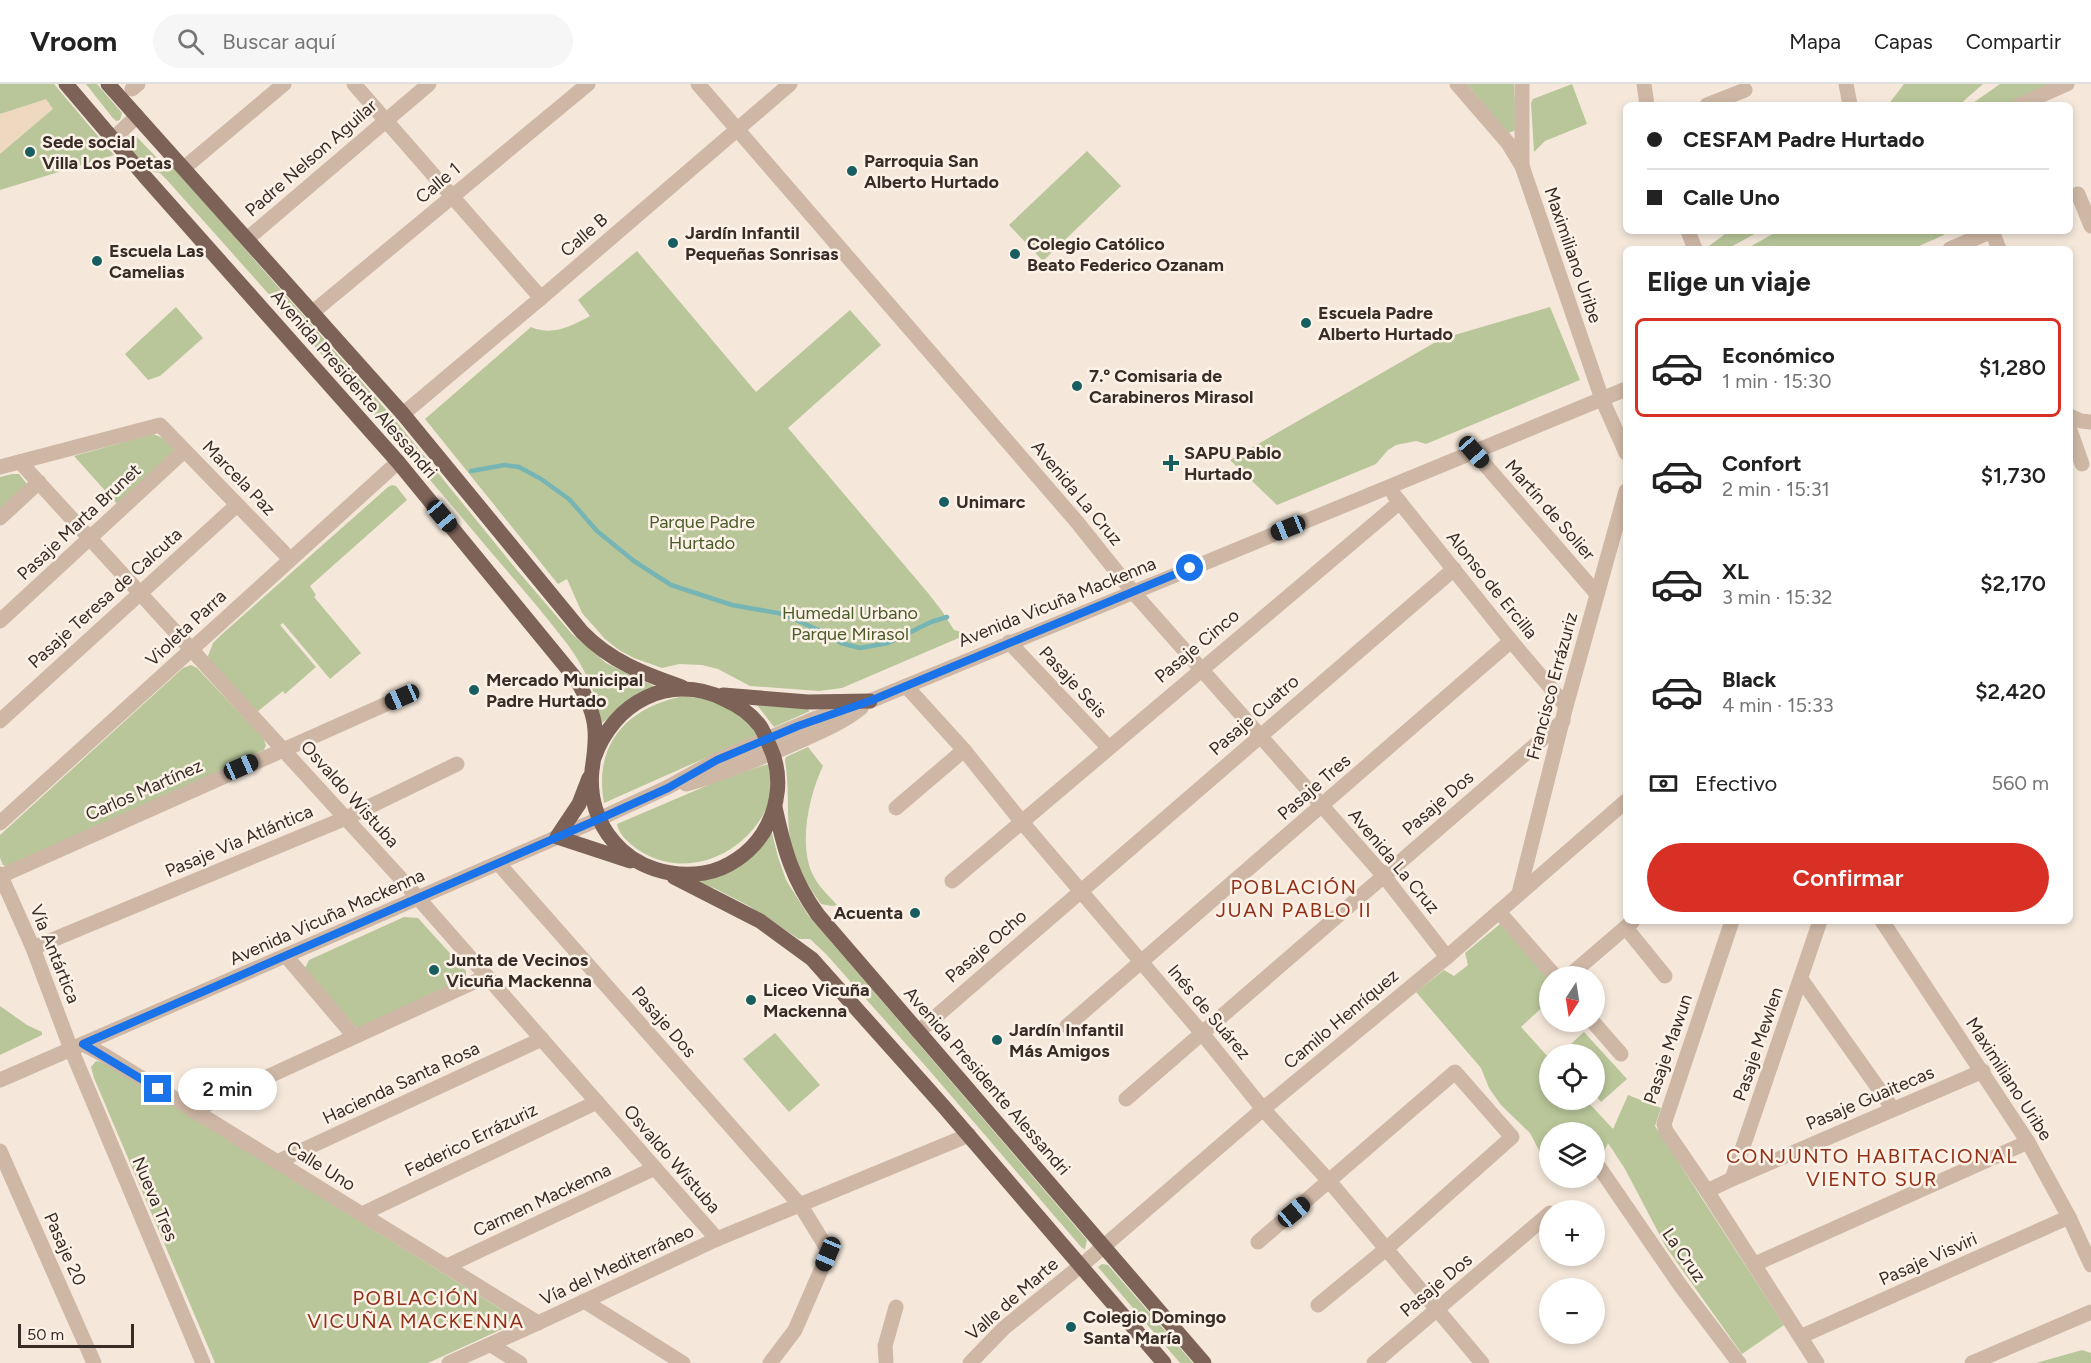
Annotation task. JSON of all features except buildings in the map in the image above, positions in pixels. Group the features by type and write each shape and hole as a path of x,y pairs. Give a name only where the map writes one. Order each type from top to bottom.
{"main road":[{"name":"Avenida Presidente Alessandri","path":"66,84 398,462 576,679 585,695 594,722 593,800 599,819 608,835 620,849 641,864 663,872 748,914 805,953 969,1136 1164,1363"},
{"name":"Avenida Presidente Alessandri","path":"108,84 403,414 591,641 628,667 690,690 716,695 732,702 760,726 770,746 778,778 775,807 768,825 743,855 726,866 708,873 688,875 663,872"},
{"name":"Avenida Presidente Alessandri","path":"593,765 606,732 624,711 642,699 662,691 690,690"},
{"path":"716,695 808,702 870,701"},
{"path":"593,765 579,804 557,837 641,864"},
{"name":"Avenida Presidente Alessandri","path":"775,807 789,867 808,902 1204,1363"}],"street":[{"path":"183,168 284,84"},
{"path":"354,84 541,298"},
{"name":"Padre Nelson Aguilar","path":"247,239 429,84"},
{"name":"Calle 1","path":"313,312 588,84"},
{"name":"Avenida La Cruz","path":"698,84 1077,522 1133,592 1384,876 1447,957"},
{"name":"Calle B","path":"403,414 790,84"},
{"name":"Maximiliano Uribe","path":"1457,84 1508,143 1522,166 1602,399 1623,446"},
{"path":"1522,84 1522,166"},
{"path":"1644,84 1647,102"},
{"path":"1846,84 1850,102"},
{"path":"2026,102 2067,84"},
{"path":"1715,102 1745,90"},
{"path":"113,139 137,116"},
{"path":"2080,193 2091,226"},
{"path":"1957,246 1985,234"},
{"name":"Avenida Vicuña Mackenna","path":"0,1080 668,788 718,775 814,719 870,701 1623,390"},
{"path":"2073,417 2091,422"},
{"name":"Marcela Paz","path":"20,462 160,425 290,559"},
{"path":"2073,438 2082,464"},
{"name":"Pasaje Marta Brunet","path":"0,621 184,451"},
{"name":"Martín de Solier","path":"1474,452 1597,594"},
{"path":"0,467 20,462"},
{"name":"Osvaldo Wistuba","path":"20,462 418,898 717,1239"},
{"name":"Violeta Parra","path":"0,823 398,462"},
{"path":"0,518 39,482"},
{"name":"Alonso de Ercilla","path":"1388,487 1511,641 1564,714"},
{"name":"Pasaje Cinco","path":"952,881 1107,747 1400,501"},
{"name":"Francisco Errázuriz","path":"1519,893 1564,714 1623,502"},
{"name":"Pasaje Teresa de Calcuta","path":"0,721 237,505"},
{"name":"Pasaje Cuatro","path":"1080,890 1454,569"},
{"name":"Pasaje Tres","path":"1066,1026 1511,641"},
{"name":"Pasaje Seis","path":"1009,642 1107,747"},
{"name":"Inés de Suárez","path":"906,686 964,750 1021,821 1202,1032 1263,1109 1330,1182 1482,1363"},
{"name":"Carlos Martínez","path":"1,875 402,697"},
{"name":"Pasaje Dos","path":"1202,1032 1384,876 1564,714"},
{"path":"896,808 964,750"},
{"name":"Pasaje Via Atlántica","path":"33,948 346,818 458,764"},
{"name":"Camilo Henríquez","path":"1080,1265 1263,1109 1447,957 1623,804"},
{"name":"Pasaje Dos","path":"498,863 801,1206 828,1250 795,1330 770,1363"},
{"name":"Vía Antártica","path":"1,875 77,1047"},
{"name":"Pasaje Ocho","path":"918,1032 1080,890"},
{"path":"1499,912 1546,966"},
{"path":"1581,966 1629,924 1665,976"},
{"name":"Pasaje Mawun","path":"1731,924 1664,1124 1666,1131 1802,1336 1817,1363"},
{"name":"Pasaje Mewlen","path":"1732,1179 1819,924"},
{"name":"Maximiliano Uribe","path":"1884,924 2028,1142 2069,1217 2091,1265"},
{"path":"286,956 354,1036"},
{"path":"193,1111 487,976"},
{"path":"1801,979 1893,1109"},
{"path":"1126,1099 1202,1032"},
{"path":"1602,1032 1621,1054"},
{"name":"Hacienda Santa Rosa","path":"277,1162 542,1039"},
{"name":"Calle Uno","path":"77,1047 193,1111 538,1323"},
{"name":"Nueva Tres","path":"77,1047 203,1363"},
{"path":"1258,1242 1330,1182 1455,1071 1512,1137 1386,1249 1318,1305"},
{"name":"Pasaje Guaitecas","path":"1707,1191 1983,1071"},
{"name":"Federico Errázuriz","path":"362,1214 597,1101"},
{"name":"Vía del Mediterráneo","path":"449,1363 717,1239 969,1136"},
{"path":"1755,1264 2028,1142"},
{"name":"Pasaje 20","path":"0,1151 94,1363"},
{"name":"Carmen Mackenna","path":"447,1266 655,1168"},
{"name":"La Cruz","path":"1605,1176 1680,1285 1739,1363"},
{"name":"Pasaje Visviri","path":"1802,1336 2069,1217"},
{"name":"Pasaje Dos","path":"1374,1363 1539,1222"},
{"name":"Valle de Marte","path":"970,1363 1004,1328 1080,1265"},
{"path":"585,1301 683,1363"},
{"path":"889,1362 885,1346 896,1307"},
{"path":"1972,1363 2091,1312"},
{"path":"491,1345 520,1363"}],"green space":[{"path":"0,84 54,84 114,155 0,190"},
{"path":"86,84 97,84 122,113 120,120 116,121 112,117"},
{"path":"1467,84 1514,84 1516,127 1514,131 1508,133"},
{"path":"1572,84 1587,124 1545,141 1534,152 1531,103 1533,99"},
{"path":"1904,84 1983,84 1962,102 1890,102"},
{"path":"2000,84 2054,84 2013,102 1974,102"},
{"path":"134,134 157,158 174,168 395,420 572,634 606,663 656,687 637,694 601,724 590,683 574,654 556,630 282,309 167,180 160,173 152,171 126,144 129,135"},
{"path":"1087,151 1121,186 1043,261 1009,225"},
{"path":"1725,234 1754,234 1732,246 1709,246"},
{"path":"1773,234 1944,235 1919,246 1751,246"},
{"name":"Parque Padre Hurtado","path":"637,251 756,392 850,310 881,345 788,428 928,593 954,630 968,634 842,688 819,691 750,686 718,669 702,665 679,664 662,668 619,650 605,639 582,613 567,579 558,584 425,419 531,327 546,331 561,329 590,316 578,300"},
{"path":"176,307 203,338 160,376 148,380 125,354"},
{"path":"1550,307 1580,380 1426,444 1416,441 1396,445 1388,450 1376,464 1277,505 1230,460 1441,339"},
{"path":"153,434 163,438 175,451 118,505 74,456"},
{"path":"19,474 27,484 0,512 0,477"},
{"path":"392,485 396,486 407,500 310,586 316,595 314,597 361,653 330,679 283,623 280,625 316,667 285,694 283,691 257,712 212,664 208,656 213,643"},
{"path":"191,665 197,668 263,738 266,745 264,750 12,868 3,865 0,858 0,835 183,668"},
{"path":"684,696 713,700 748,720 757,735 604,803 602,782 604,763 619,731 646,709"},
{"path":"757,705 807,709 810,711 774,727"},
{"path":"808,747 823,766 810,805 806,849 815,879 837,905 832,906 821,904 805,879 796,861 789,831 785,760 786,757"},
{"path":"768,764 771,789 764,813 739,843 723,853 706,860 687,863 669,862 650,857 633,846 619,831 617,824 720,780"},
{"path":"772,833 786,880 808,915 1087,1240 1085,1249 826,954 810,939 799,939 749,906 714,888 695,882"},
{"path":"404,917 418,918 466,971 466,978 362,1028 356,1027 305,968 309,960"},
{"path":"1500,924 1539,968 1539,1010 1521,1027 1539,1047 1539,1110 1595,1110 1613,1129 1628,1095 1661,1108 1655,1126 1784,1325 1742,1354 1666,1247 1625,1169 1608,1143 1605,1150 1605,1122 1539,1122 1539,1151 1530,1133 1501,1105 1489,1088 1481,1068 1416,992 1444,970 1454,976 1468,965 1465,953"},
{"path":"0,1006 27,1025 42,1032 42,1035 0,1055"},
{"path":"1584,1032 1595,1044 1571,1044"},
{"path":"775,1033 820,1085 789,1112 743,1059"},
{"path":"1605,1055 1627,1079 1605,1098"},
{"path":"96,1061 103,1062 520,1321 428,1363 215,1363 94,1078 91,1067"},
{"path":"1102,1264 1108,1265 1193,1363 1180,1363 1098,1267"},
{"path":"2082,1350 2091,1353 2091,1363 2036,1363"}],"shaded area":[{"path":"46,99 53,109 0,154 0,114"}],"waterway":[{"path":"471,471 505,465 519,467 569,499 597,531 634,561 671,585 732,605 783,614 841,643 860,648 888,643 931,622 947,617"}],"place":[{"name":"Sede social Villa Los Poetas","path":"30,152"},
{"name":"Parroquia San Alberto Hurtado","path":"852,171"},
{"name":"Jardín Infantil Pequeñas Sonrisas","path":"673,243"},
{"name":"Colegio Católico Beato Federico Ozanam","path":"1015,254"},
{"name":"Escuela Las Camelias","path":"97,261"},
{"name":"Escuela Padre Alberto Hurtado","path":"1306,323"},
{"name":"7.º Comisaria de Carabineros Mirasol","path":"1077,386"},
{"name":"SAPU Pablo Hurtado","path":"1171,463"},
{"name":"Unimarc","path":"944,502"},
{"name":"Mercado Municipal Padre Hurtado","path":"474,690"},
{"name":"Acuenta","path":"915,913"},
{"name":"Junta de Vecinos Vicuña Mackenna","path":"434,970"},
{"name":"Liceo Vicuña Mackenna","path":"751,1000"},
{"name":"Jardín Infantil Más Amigos","path":"997,1040"},
{"name":"Colegio Domingo Santa María","path":"1071,1327"}],"district":[{"name":"POBLACIÓN JUAN PABLO II","path":"1294,898"},
{"name":"CONJUNTO HABITACIONAL VIENTO SUR","path":"1872,1168"},
{"name":"POBLACIÓN VICUÑA MACKENNA","path":"416,1310"}],"route":[{"path":"158,1089 83,1044 599,819 668,788 717,760 814,719 870,701 1190,568"}],"park label":[{"name":"Humedal Urbano Parque Mirasol","path":"850,623"}]}
